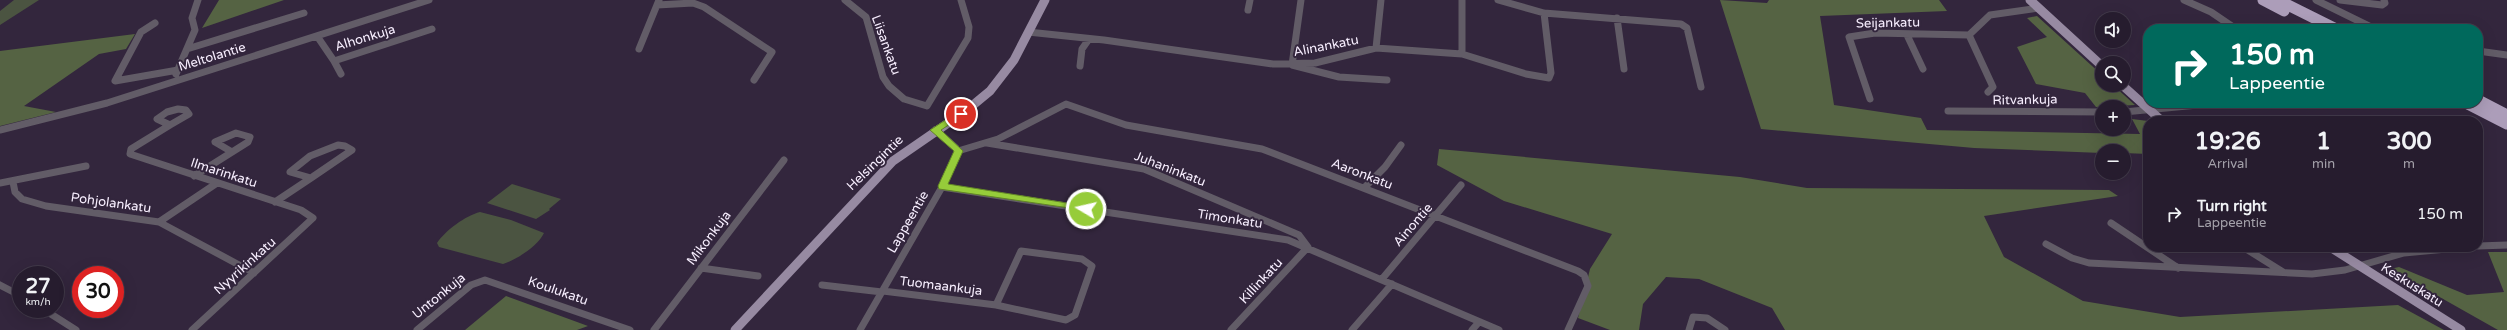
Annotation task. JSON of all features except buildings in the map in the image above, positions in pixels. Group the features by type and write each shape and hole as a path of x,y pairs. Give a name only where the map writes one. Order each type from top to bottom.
{"highway":[{"path":"2258,0 2301,19"},
{"path":"2263,0 2310,24"},
{"path":"2278,0 2326,24"},
{"path":"2288,0 2332,24"},
{"path":"2483,103 2507,115"},
{"path":"2476,108 2507,124"}],"main road":[{"name":"Helsingintie","path":"735,330 876,178 906,149 968,109 991,90 1028,32 1045,0"},
{"path":"2030,0 2095,60"},
{"path":"2130,92 2143,104"},
{"path":"2148,109 2156,116"},
{"name":"Keskuskatu","path":"2337,252 2461,330"}],"street":[{"path":"172,82 195,30 192,18 198,0"},
{"name":"Meltolantie","path":"0,130 76,112 429,0"},
{"name":"Liisankatu","path":"845,0 866,17 883,76 889,86 904,99 927,106 968,38 969,27 961,0"},
{"path":"1248,10 1250,0"},
{"path":"1301,0 1292,65 1308,71 1326,74 1373,80 1387,80"},
{"path":"1376,48 1381,0"},
{"path":"1462,0 1462,54"},
{"path":"1498,0 1544,13 1681,24 1687,28 1701,87"},
{"path":"2184,0 2211,12 2229,24"},
{"path":"2316,0 2365,24"},
{"path":"2340,0 2382,5 2385,4 2384,0"},
{"path":"639,49 658,3 693,3 704,7 772,52 754,80"},
{"path":"1988,92 1994,87 1969,36 1990,15 2039,8"},
{"path":"187,49 304,13"},
{"name":"Alinankatu","path":"1028,32 1273,64 1292,65 1314,63 1376,48 1462,54 1542,79 1549,78 1551,73 1544,13"},
{"path":"1617,18 1624,69"},
{"path":"155,23 141,32 115,81 178,70"},
{"name":"Alhonkuja","path":"318,36 334,61 432,29"},
{"name":"Seijankatu","path":"1870,99 1848,37 1875,33 1969,36"},
{"path":"1908,35 1923,68"},
{"path":"1080,66 1082,49 1089,39"},
{"path":"2483,52 2507,55"},
{"path":"334,61 341,74"},
{"name":"Aaronkatu","path":"987,143 1066,104 1126,126 1262,149 1568,266 1584,275 1588,286 1568,330"},
{"path":"2131,111 2160,108"},
{"name":"Ritvankuja","path":"1948,111 2095,112"},
{"name":"Ilmarinkatu","path":"171,126 131,149 130,154 301,210 313,218"},
{"path":"935,130 958,151 969,150 987,143"},
{"name":"Juhaninkatu","path":"987,143 1144,169 1299,235 1308,248"},
{"path":"275,202 311,178 344,156 352,150 341,145 331,145 290,172 311,178"},
{"path":"1365,188 1385,167 1401,145"},
{"name":"Lappeentie","path":"860,330 942,186 958,151"},
{"path":"194,176 232,152"},
{"name":"Mikonkuja","path":"654,330 784,160"},
{"path":"0,183 13,182 86,166"},
{"name":"Pohjolankatu","path":"13,182 15,192 22,199 46,206 159,222 254,273"},
{"path":"159,222 217,183"},
{"name":"Ainontie","path":"1382,280 1461,185"},
{"name":"Timonkatu","path":"942,186 1270,237 1308,248 1499,330"},
{"name":"Nyyrikinkatu","path":"192,330 313,218"},
{"path":"2111,223 2143,244"},
{"path":"2046,244 2072,258 2089,263 2312,274 2358,266 2404,253 2415,252"},
{"path":"2483,246 2507,245"},
{"name":"Killinkatu","path":"1231,330 1308,248"},
{"name":"Tuomaankuja","path":"822,285 996,305 1070,319 1078,309 1092,266 1082,260 1021,251 996,305"},
{"path":"2154,252 2178,268"},
{"path":"2251,252 2283,272"},
{"path":"702,268 758,276"},
{"name":"Koulukatu","path":"477,282 485,280 501,284 630,330"},
{"name":"Untonkuja","path":"417,330 477,282"},
{"path":"1352,330 1392,284"},
{"path":"0,285 12,291"},
{"path":"1689,330 1693,317 1707,318 1725,330"},
{"path":"57,318 76,330"},
{"path":"1472,330 1479,322"}],"green space":[{"path":"14,0 39,0 0,25 0,11"},
{"path":"219,0 284,0 202,28"},
{"path":"1720,0 1767,3 1769,0 1939,0 1947,11 1820,16 1834,105 1921,118 1927,130 2095,133 2095,136 2131,136 2131,134 2140,134 2132,119 2143,120 2143,154 2131,153 2131,144 2095,144 2095,153 1974,148 1761,129"},
{"path":"2037,16 2095,69 2095,92 2121,92 2130,100 2095,100 2095,106 2085,93 2036,84 2017,47 2047,37 2027,18"},
{"path":"135,34 126,49 99,54 24,106 56,112 0,126 0,51"},
{"path":"1439,149 1740,177 1807,188 2109,190 2118,196 1984,216 2004,257 2083,301 2180,317 2398,305 2444,330 1785,330 1772,308 1699,279 1666,277 1643,304 1639,330 1610,330 1578,318 1590,269 1612,234 1504,201 1437,165"},
{"path":"512,184 561,199 549,209 550,210 536,219 487,203"},
{"path":"480,212 511,220 544,233 537,243 526,252 503,264 439,247 437,243 451,229 462,220"},
{"path":"2488,252 2507,252 2507,330 2498,330 2390,269 2399,267 2467,295 2504,292"},
{"path":"506,296 588,326 577,330 465,330"}],"route":[{"path":"961,114 935,130 958,151 958,154 942,186 1086,209"}]}
